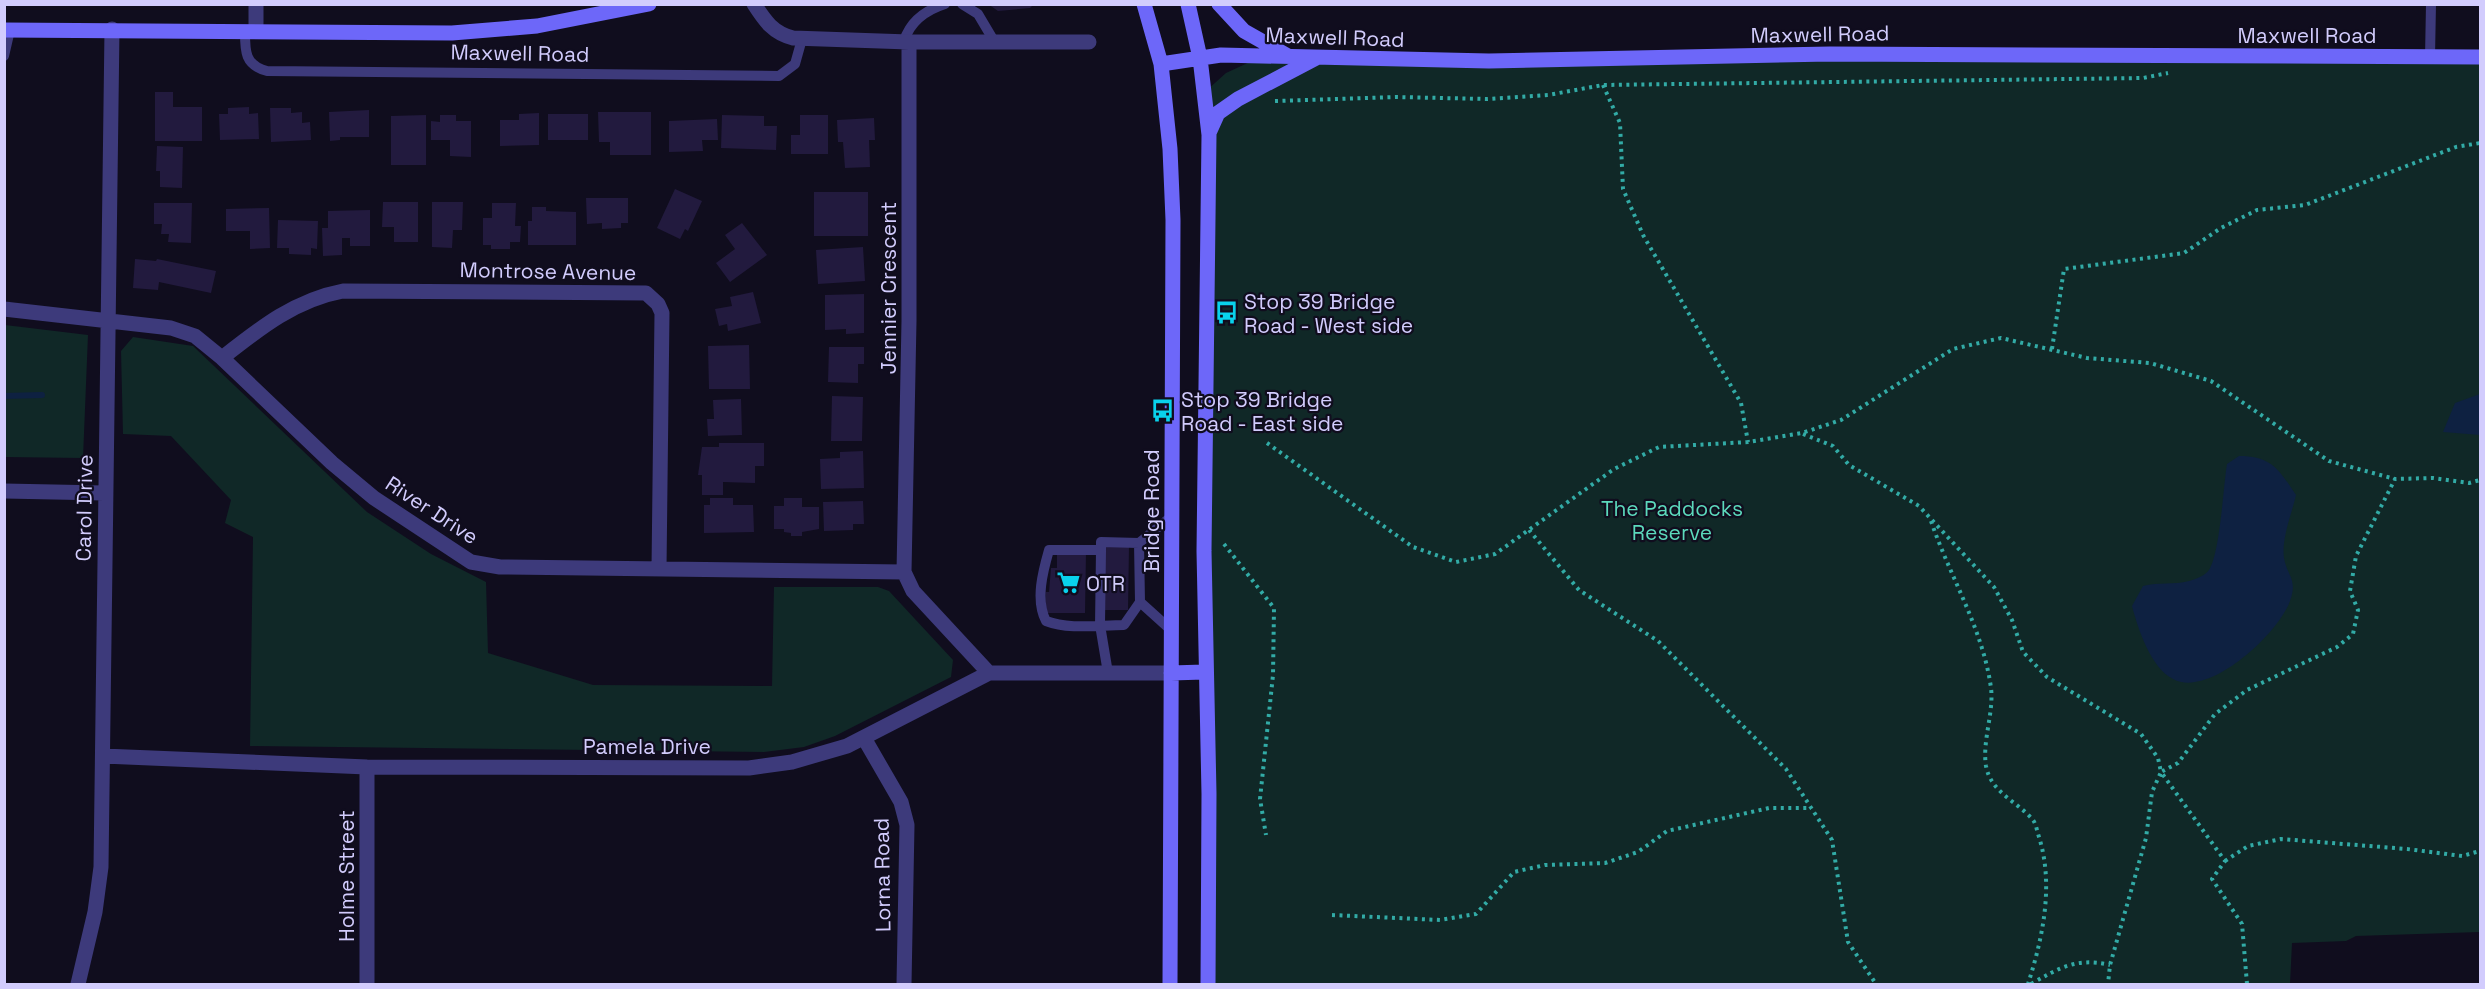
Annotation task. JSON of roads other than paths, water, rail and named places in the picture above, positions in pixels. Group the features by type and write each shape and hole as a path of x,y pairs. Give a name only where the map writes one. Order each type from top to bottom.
{"main road":[{"name":"Maxwell Road","path":"585,16 606,4"},
{"name":"Maxwell Road","path":"7,30 452,33 519,28 649,4"},
{"name":"Bridge Road","path":"1144,4 1161,64 1170,149 1173,220 1170,984"},
{"path":"1188,4 1200,58 1209,135 1204,672 1209,794 1208,984"},
{"path":"1219,4 1244,31 1289,57"},
{"name":"Maxwell Road","path":"1161,64 1221,55 1489,61 1830,54 2481,57"},
{"path":"1209,135 1218,113 1238,99 1317,58"},
{"path":"1171,673 1204,672"}],"street":[{"path":"250,30 256,4"},
{"path":"754,4 776,32 802,39 1089,42"},
{"name":"Carol Drive","path":"78,984 100,884 112,29"},
{"name":"Jennier Crescent","path":"904,572 909,321 907,41"},
{"name":"Montrose Avenue","path":"222,358 297,305 344,291 646,293 658,304 662,313 659,569"},
{"name":"River Drive","path":"4,309 183,330 195,336 222,358 352,481 471,562 500,567 904,572"},
{"path":"4,491 104,493"},
{"path":"904,572 913,591 989,673"},
{"name":"Pamela Drive","path":"103,756 367,767 749,768 792,762 864,738 989,673 1171,673"},
{"name":"Lorna Road","path":"864,738 901,802 907,825 904,984"},
{"name":"Holme Street","path":"367,767 367,984"}],"lane":[{"path":"907,41 908,30 916,20 945,4"},
{"path":"962,4 978,14 994,41"},
{"path":"2430,57 2432,4"},
{"name":"Maxwell Road","path":"4,56 7,30"},
{"name":"Maxwell Road","path":"250,30 246,56 251,63 267,71 779,76 786,74 795,64 802,39"},
{"path":"1108,673 1100,625 1101,542 1140,543 1172,516"},
{"path":"1101,550 1049,550 1043,572 1041,611 1046,621 1056,625 1124,625 1140,602 1140,543"},
{"path":"1140,602 1171,630"}],"water":[{"path":"2480,394 2480,435 2443,432 2455,403"},
{"path":"2239,456 2259,459 2274,466 2296,495 2285,534 2283,551 2292,582 2292,594 2283,614 2272,630 2241,660 2205,680 2188,683 2173,679 2158,666 2142,636 2132,606 2143,586 2189,581 2209,570 2216,550 2227,464"}],"waterway":[{"path":"4,396 42,395"}],"place":[{"name":"Stop 39 Bridge Road - West side","path":"1226,313"},
{"name":"Stop 39 Bridge Road - East side","path":"1163,411"},
{"name":"OTR","path":"1068,583"}],"park label":[{"name":"The Paddocks Reserve","path":"1672,520"}]}
